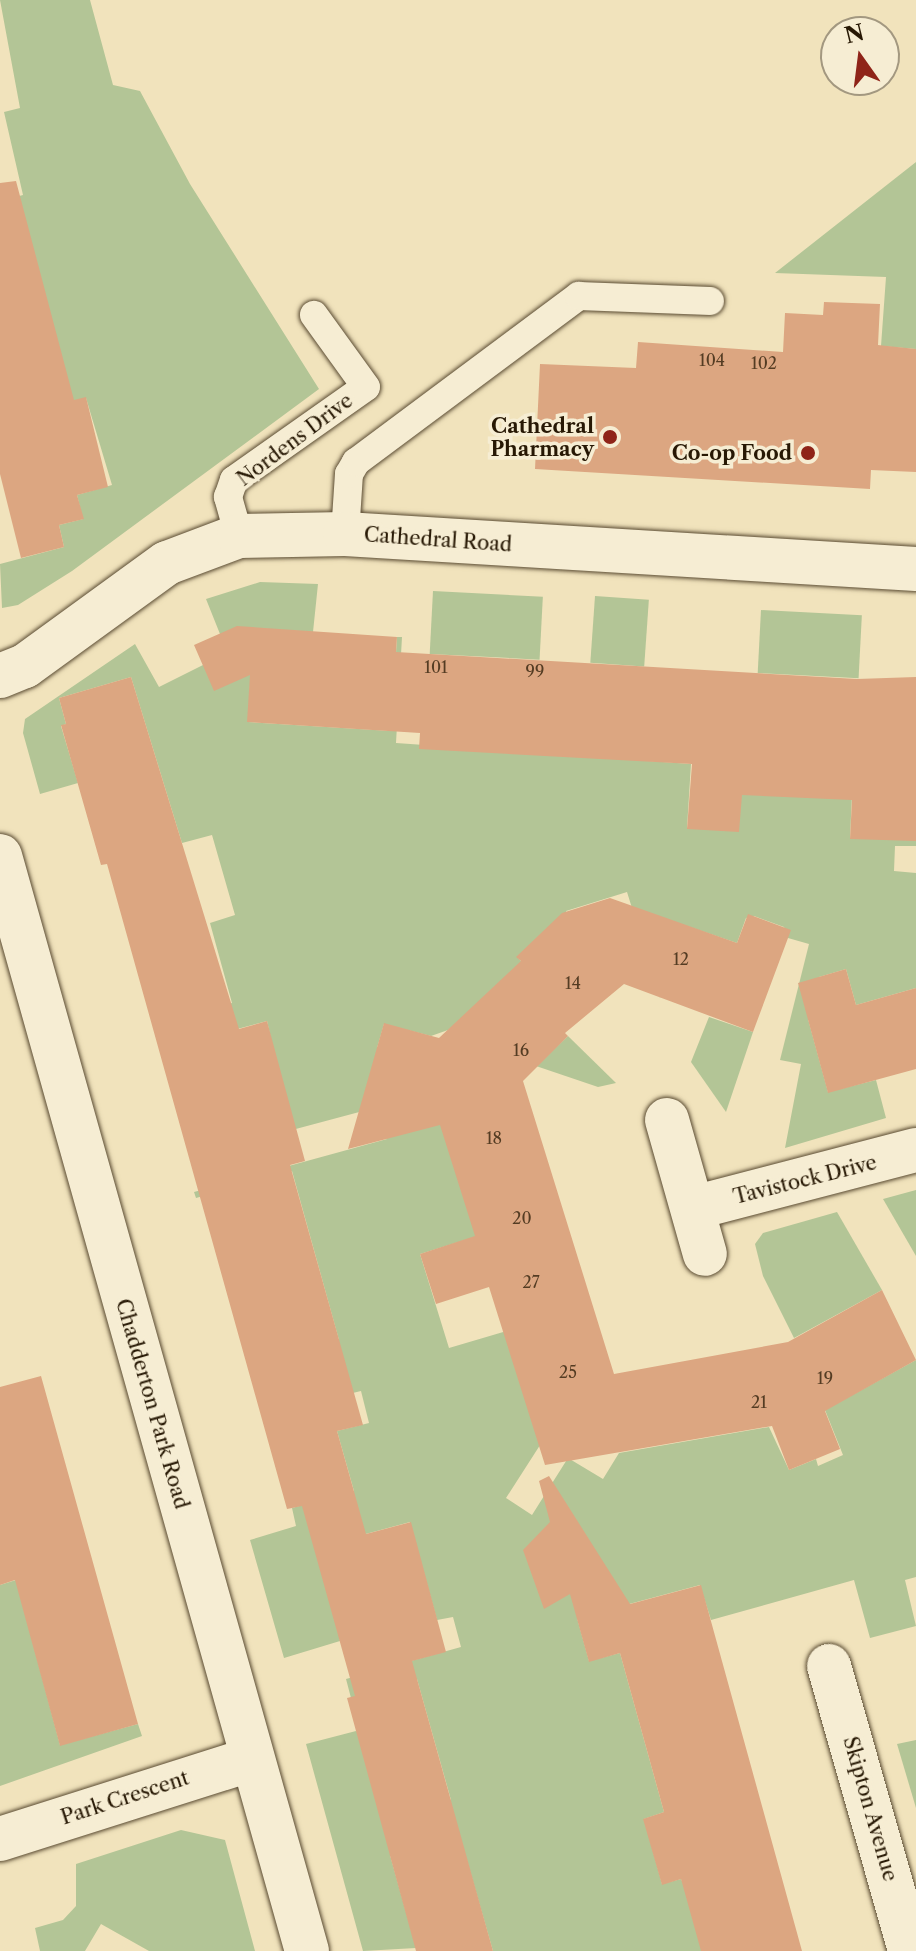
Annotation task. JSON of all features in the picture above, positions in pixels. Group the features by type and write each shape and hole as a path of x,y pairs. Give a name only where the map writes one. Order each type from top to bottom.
{"street":[{"name":"Cathedral Road","path":"0,676 25,666 167,563 239,536 345,534 916,569"},
{"name":"Chadderton Park Road","path":"0,856 307,1951"},
{"path":"667,1120 705,1254"},
{"name":"Tavistock Drive","path":"693,1208 916,1150"},
{"name":"Skipton Avenue","path":"829,1666 910,1951"},
{"name":"Park Crescent","path":"0,1839 252,1759"}],"lane":[{"path":"345,534 349,474 356,462 579,296 710,301"},
{"name":"Nordens Drive","path":"239,536 228,497 234,480 366,387 314,315"}],"green space":[{"path":"0,0 90,0 113,85 140,91 190,184 319,389 72,571 18,605 2,608 0,564 64,547 59,525 83,519 77,495 112,485 86,398 56,405 0,262 0,201 23,195 4,112 20,108"},
{"path":"916,162 916,349 881,346 886,277 775,273"},
{"path":"260,582 318,584 313,632 253,628 248,722 391,731 397,637 402,637 396,743 691,764 687,828 742,795 853,773 850,838 878,839 916,763 916,846 895,846 894,871 916,873 916,988 856,1005 846,969 819,977 828,1014 808,1019 828,1092 876,1080 886,1118 785,1148 801,1064 780,1060 809,944 788,938 784,927 754,916 746,918 737,943 687,926 660,998 627,892 566,911 583,970 517,957 528,968 448,1030 431,1036 384,1024 377,1048 468,1107 490,1240 465,1240 420,1254 449,1348 517,1328 542,1442 506,1498 532,1515 568,1458 603,1479 619,1453 769,1427 789,1470 816,1459 818,1466 843,1455 825,1410 916,1360 916,1577 905,1580 916,1626 870,1638 854,1580 711,1620 700,1585 577,1618 589,1661 620,1653 664,1812 644,1819 662,1884 681,1879 715,1951 493,1951 460,1836 390,1855 416,1948 363,1951 306,1744 356,1731 451,1800 417,1679 351,1698 346,1679 461,1647 453,1617 437,1620 410,1522 325,1545 340,1641 284,1658 250,1540 296,1526 292,1508 354,1491 337,1431 369,1423 361,1391 328,1399 339,1340 292,1171 196,1198 194,1192 387,1139 378,1107 292,1130 267,1021 226,1032 153,1025 232,1003 210,923 235,915 212,835 182,843 131,677 59,698 66,724 61,726 78,783 40,794 23,733 25,719 135,644 159,687 203,665 220,634 206,599"},
{"path":"433,591 543,597 540,660 430,654"},
{"path":"595,596 649,600 644,667 590,663"},
{"path":"761,610 862,615 859,678 758,673"},
{"path":"709,1017 753,1032 726,1112 691,1062"},
{"path":"568,1036 616,1083 598,1087 536,1066"},
{"path":"916,1190 916,1256 883,1199"},
{"path":"837,1212 882,1290 794,1338 763,1276 755,1244 763,1233"},
{"path":"16,1580 60,1745 138,1724 142,1736 0,1786 0,1585"},
{"path":"916,1740 916,1808 897,1744"},
{"path":"181,1830 225,1840 255,1951 149,1951 101,1924 85,1951 40,1951 35,1928 63,1920 76,1906 76,1864"}],"building":[{"path":"16,181 74,400 86,397 108,487 77,495 84,519 59,525 64,547 21,558 0,474 0,183"},
{"path":"824,302 880,304 878,345 916,349 916,472 871,470 870,489 535,469 540,364 636,368 638,342 783,352 785,313 823,315"},
{"path":"237,626 397,637 396,652 857,679 916,677 916,841 850,839 852,800 742,795 739,832 687,829 692,764 419,749 420,733 247,722 250,675 214,691 194,645"},
{"path":"131,677 239,1029 267,1021 305,1161 290,1165 363,1425 337,1431 366,1534 411,1522 446,1652 412,1661 493,1951 416,1951 347,1698 355,1696 302,1506 287,1509 107,864 101,865 61,725 66,724 59,698"},
{"path":"610,898 737,943 748,914 791,930 753,1032 624,984 565,1033 568,1036 523,1081 614,1374 788,1342 882,1290 916,1360 825,1411 840,1449 789,1470 772,1426 545,1465 489,1287 436,1304 420,1254 475,1236 440,1125 348,1149 384,1023 439,1038 521,961 516,957 562,913"},
{"path":"846,969 856,1005 916,988 916,1069 828,1093 798,983"},
{"path":"41,1376 138,1724 60,1746 15,1580 0,1585 0,1387"},
{"path":"549,1476 630,1604 701,1585 802,1951 701,1951 681,1879 662,1885 643,1819 664,1812 620,1653 589,1662 570,1594 544,1609 523,1550 550,1522 539,1481"}],"place":[{"name":"Cathedral Pharmacy","path":"610,437"},
{"name":"Co-op Food","path":"808,453"}]}
